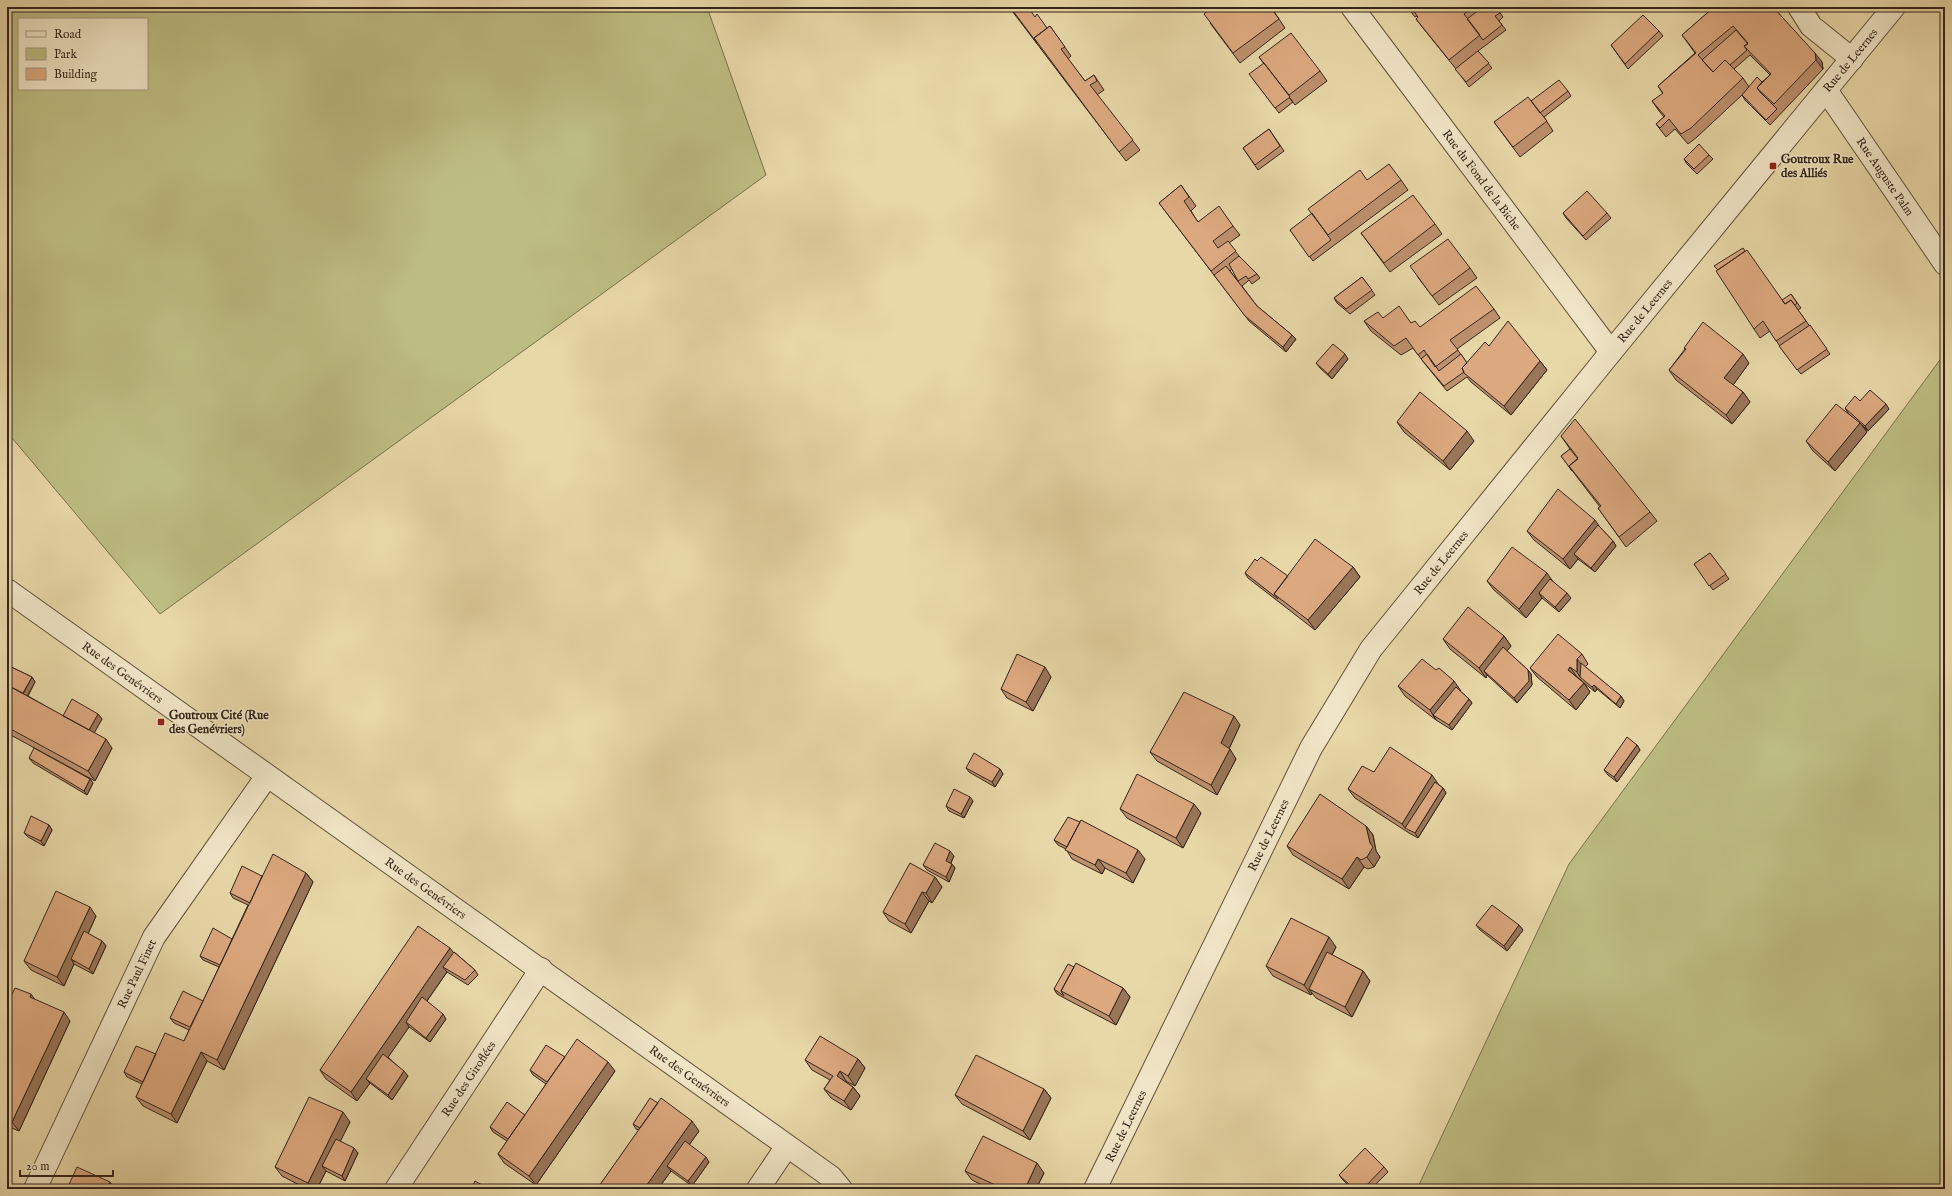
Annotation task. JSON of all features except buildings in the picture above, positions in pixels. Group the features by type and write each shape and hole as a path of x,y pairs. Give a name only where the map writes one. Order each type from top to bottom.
{"street":[{"name":"Rue du Fond de la Biche","path":"1352,7 1611,352"},
{"path":"1799,7 1811,26 1852,59"},
{"name":"Rue de Leernes","path":"1095,1189 1311,748 1371,649 1611,352 1894,7"},
{"name":"Rue Auguste Palm","path":"1826,90 1945,264"},
{"name":"Rue des Genévriers","path":"7,590 831,1177 841,1189"},
{"name":"Rue Paul Finet","path":"35,1189 154,937 267,776"},
{"name":"Rue des Giroflées","path":"396,1189 541,969"},
{"path":"758,1189 787,1146"}],"green space":[{"path":"7,7 707,7 766,175 160,614 7,432"},
{"path":"1945,353 1945,1189 1417,1189 1569,864"}],"place":[{"name":"Goutroux Rue des Alliés","path":"1773,166"},
{"name":"Goutroux Cité (Rue des Genévriers)","path":"161,722"}]}
